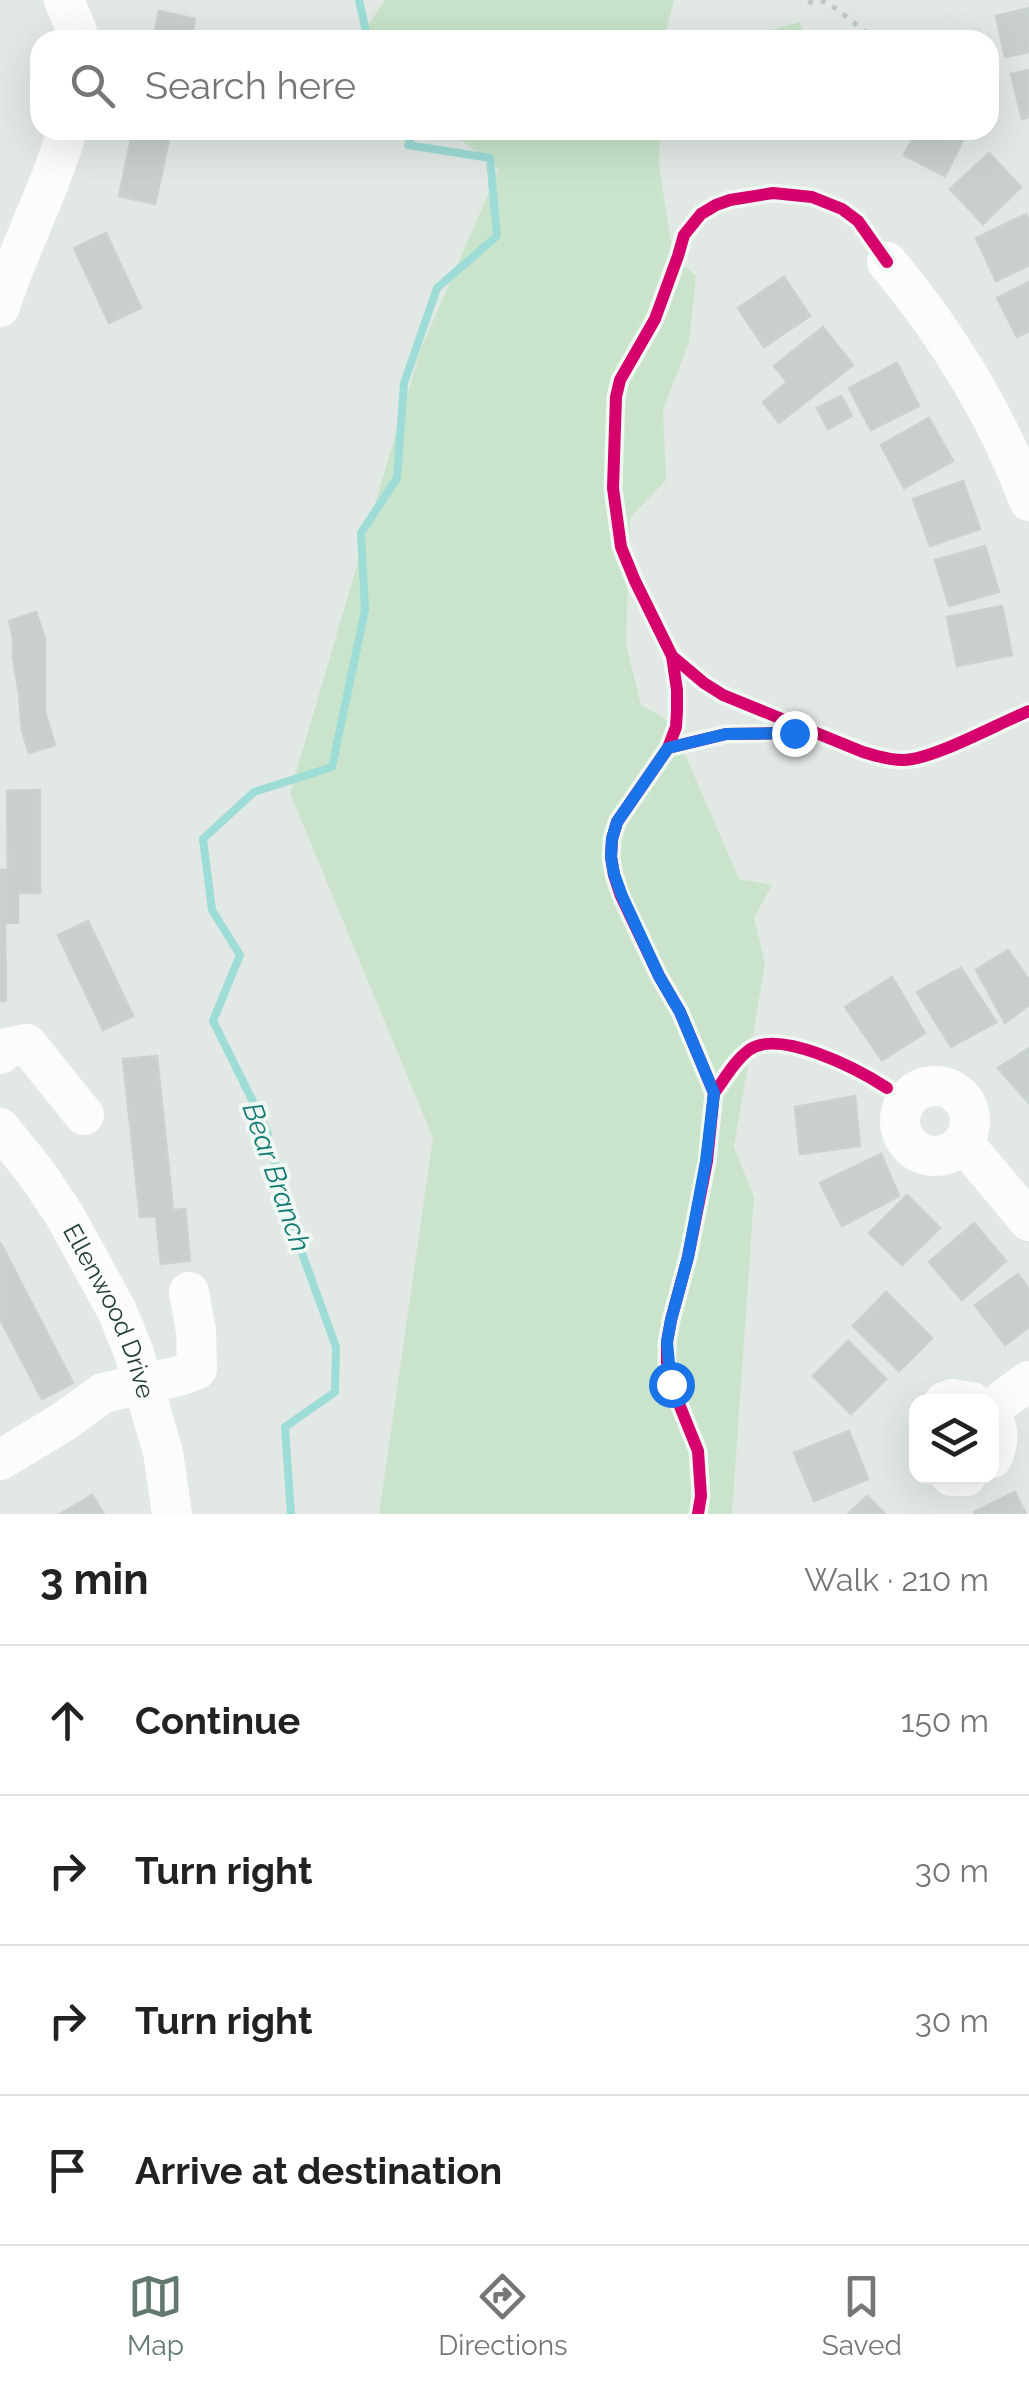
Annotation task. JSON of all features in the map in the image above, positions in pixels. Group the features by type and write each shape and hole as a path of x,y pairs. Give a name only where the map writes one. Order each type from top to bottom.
{"street":[{"path":"64,0 77,30"},
{"path":"0,306 63,140"},
{"path":"887,262 972,381 1029,501"},
{"path":"0,1054 6,1048 27,1044 84,1115"},
{"name":"Ellenwood Drive","path":"0,1128 36,1174 89,1257 117,1311 134,1353 163,1452 172,1514"},
{"path":"963,1142 1029,1221"},
{"path":"0,1460 103,1393 197,1369 189,1292"},
{"path":"999,1403 1029,1382"}],"path":[{"path":"821,0 863,30"}],"green space":[{"path":"385,0 674,0 666,30 365,30"},
{"path":"800,22 802,30 770,30"},
{"path":"461,140 660,140 659,165 673,255 696,276 689,342 663,410 666,480 630,518 626,645 641,705 671,722 739,879 772,885 754,918 765,964 734,1147 754,1197 732,1514 379,1514 433,1138 290,793 420,351 499,169"}],"building":[{"path":"1029,8 1029,52 1005,57 996,16"},
{"path":"159,11 195,19 193,30 155,30"},
{"path":"1029,70 1029,117 1022,119 1011,74"},
{"path":"131,140 169,140 155,204 119,196"},
{"path":"912,140 963,140 945,176 904,155"},
{"path":"989,153 1021,187 983,224 950,189"},
{"path":"1026,214 1029,265 996,281 976,238"},
{"path":"106,233 141,308 109,323 74,248"},
{"path":"784,277 810,316 764,347 738,308"},
{"path":"1029,282 1029,331 1017,337 997,298"},
{"path":"823,327 853,365 779,423 763,402 787,382 774,366"},
{"path":"897,363 919,406 871,430 849,388"},
{"path":"841,396 852,416 828,429 817,408"},
{"path":"929,418 953,461 904,488 881,445"},
{"path":"963,481 980,529 930,546 913,499"},
{"path":"985,546 999,592 949,606 935,560"},
{"path":"1002,606 1012,655 957,666 947,617"},
{"path":"36,612 45,639 45,712 55,745 29,753 22,731 9,621"},
{"path":"40,790 40,893 18,893 18,923 5,923 6,1001 0,1001 0,870 8,870 7,791"},
{"path":"88,921 133,1016 103,1030 58,935"},
{"path":"1008,950 1029,980 1029,1005 1005,1023 976,970"},
{"path":"961,968 996,1022 951,1047 917,992"},
{"path":"892,977 925,1033 882,1060 845,1007"},
{"path":"1029,1048 1029,1103 998,1068"},
{"path":"157,1056 173,1210 185,1209 190,1261 161,1264 156,1216 140,1217 123,1059"},
{"path":"855,1096 860,1146 800,1154 795,1107"},
{"path":"881,1154 899,1196 842,1226 820,1183"},
{"path":"907,1195 940,1228 902,1265 869,1233"},
{"path":"974,1223 1006,1261 962,1300 929,1262"},
{"path":"0,1242 73,1383 42,1399 0,1319"},
{"path":"1018,1274 1029,1289 1029,1327 1005,1345 975,1305"},
{"path":"886,1292 932,1338 899,1371 853,1326"},
{"path":"848,1341 886,1379 851,1414 813,1376"},
{"path":"849,1431 868,1479 814,1501 794,1453"},
{"path":"1015,1492 1026,1514 975,1514 974,1512"},
{"path":"92,1495 104,1514 60,1514"},
{"path":"867,1496 885,1514 848,1514"}],"waterway":[{"name":"Bear Branch","path":"359,0 366,30"},
{"name":"Bear Branch","path":"291,1514 285,1427 335,1392 336,1347 289,1217 266,1128 213,1021 240,955 212,910 203,839 254,792 332,767 365,610 361,533 397,478 404,383 437,288 497,236 490,158 408,145 410,140"}],"cycle path":[{"path":"698,1514 698,1451 671,1384 667,1342 707,1161 714,1093 680,1012 621,896 611,857 617,822 668,748 677,711 672,656 621,547 613,488 616,397 620,380 655,319 684,235 701,214 716,205 773,193 812,197 842,209 858,221 887,262"},
{"path":"672,656 723,695 863,752 892,759 915,759 930,754 1029,711"},
{"path":"668,748 726,734 794,733 806,729"},
{"path":"714,1093 749,1050 779,1044 839,1062 887,1088"}],"route":[{"path":"671,1384 667,1342 688,1257 712,1125 714,1093 680,1012 622,896 611,857 612,839 617,822 668,748 726,734 794,733"}]}
